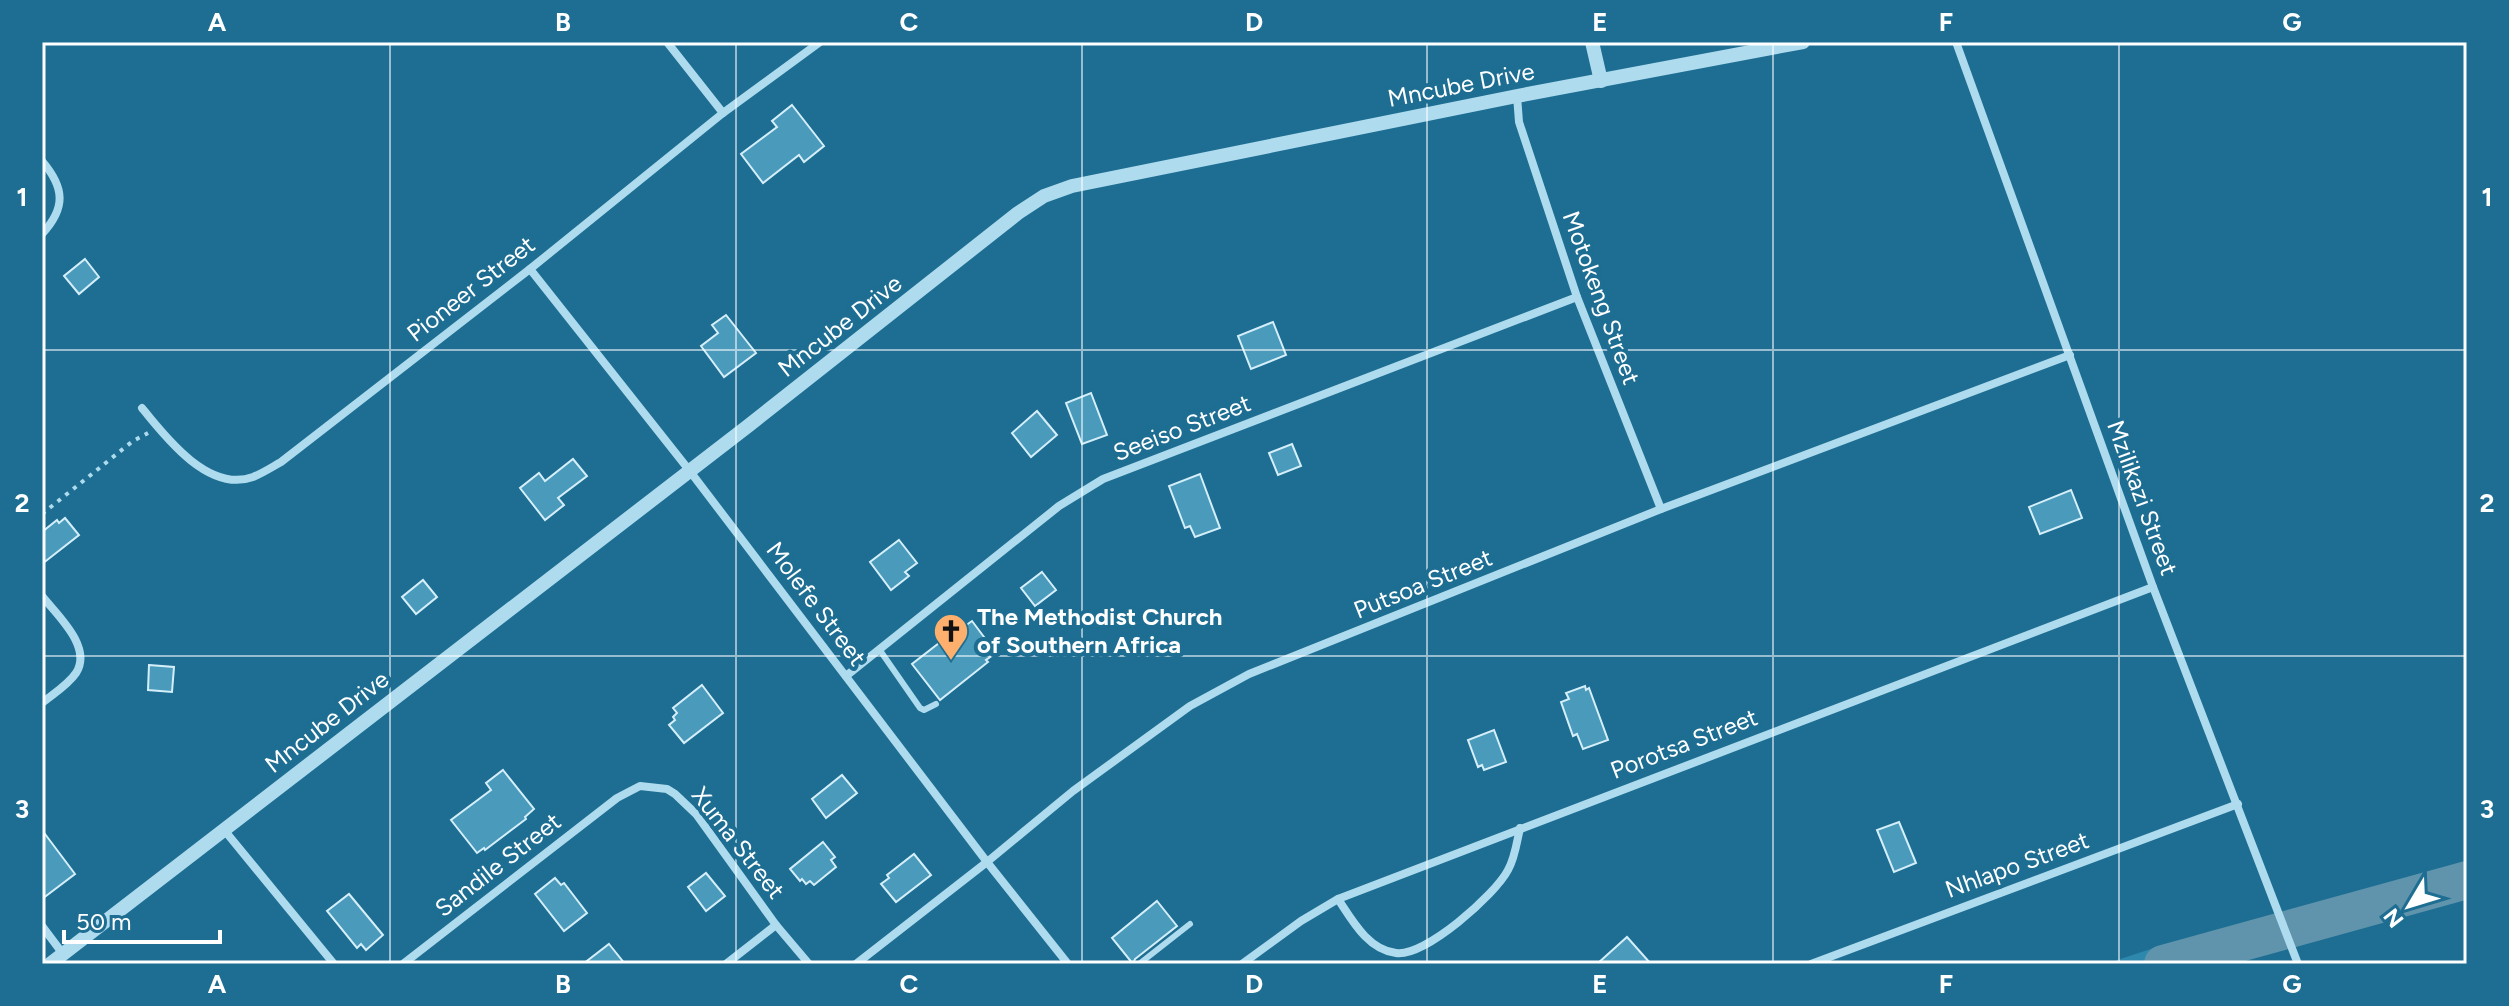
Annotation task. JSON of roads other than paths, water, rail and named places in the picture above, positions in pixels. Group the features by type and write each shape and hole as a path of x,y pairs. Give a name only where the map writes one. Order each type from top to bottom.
{"street":[{"path":"667,42 723,113"},
{"name":"Pioneer Street","path":"142,408 184,455 203,470 229,480 252,478 281,462 530,269 723,113 820,42"},
{"path":"1592,42 1601,81"},
{"name":"Mncube Drive","path":"50,964 1018,213 1044,196 1072,186 1803,42"},
{"name":"Mzilikazi Street","path":"1956,42 2153,587 2298,964"},
{"name":"Motokeng Street","path":"1517,96 1519,122 1577,297 1661,509"},
{"path":"42,161 59,188 61,204 55,220 42,234"},
{"name":"Molefe Street","path":"530,269 689,470 1068,964"},
{"name":"Seeiso Street","path":"846,676 1059,506 1103,479 1577,297"},
{"name":"Putsoa Street","path":"856,964 1073,791 1178,715 1249,674 1661,509 2070,355"},
{"name":"Porotsa Street","path":"1242,964 1301,921 1338,899 2153,587"},
{"path":"42,596 78,643 81,661 73,677 42,703"},
{"name":"Xuma Street","path":"617,798 640,786 667,789 675,794 696,814 776,925 809,964"},
{"name":"Sandile Street","path":"403,964 617,798"},
{"name":"Nhlapo Street","path":"1811,964 2238,804"},
{"path":"1338,899 1359,930 1375,945 1396,953 1412,952 1433,941 1492,893 1510,868 1520,828"},
{"path":"225,831 334,964"},
{"path":"726,964 776,925"},
{"path":"42,926 63,954"}],"lane":[{"path":"879,649 920,708 924,710 936,704"},
{"path":"1139,964 1190,924"}],"waterway":[{"path":"2163,964 2467,880"}],"place":[{"name":"The Methodist Church of Southern Africa","path":"951,662"}]}
